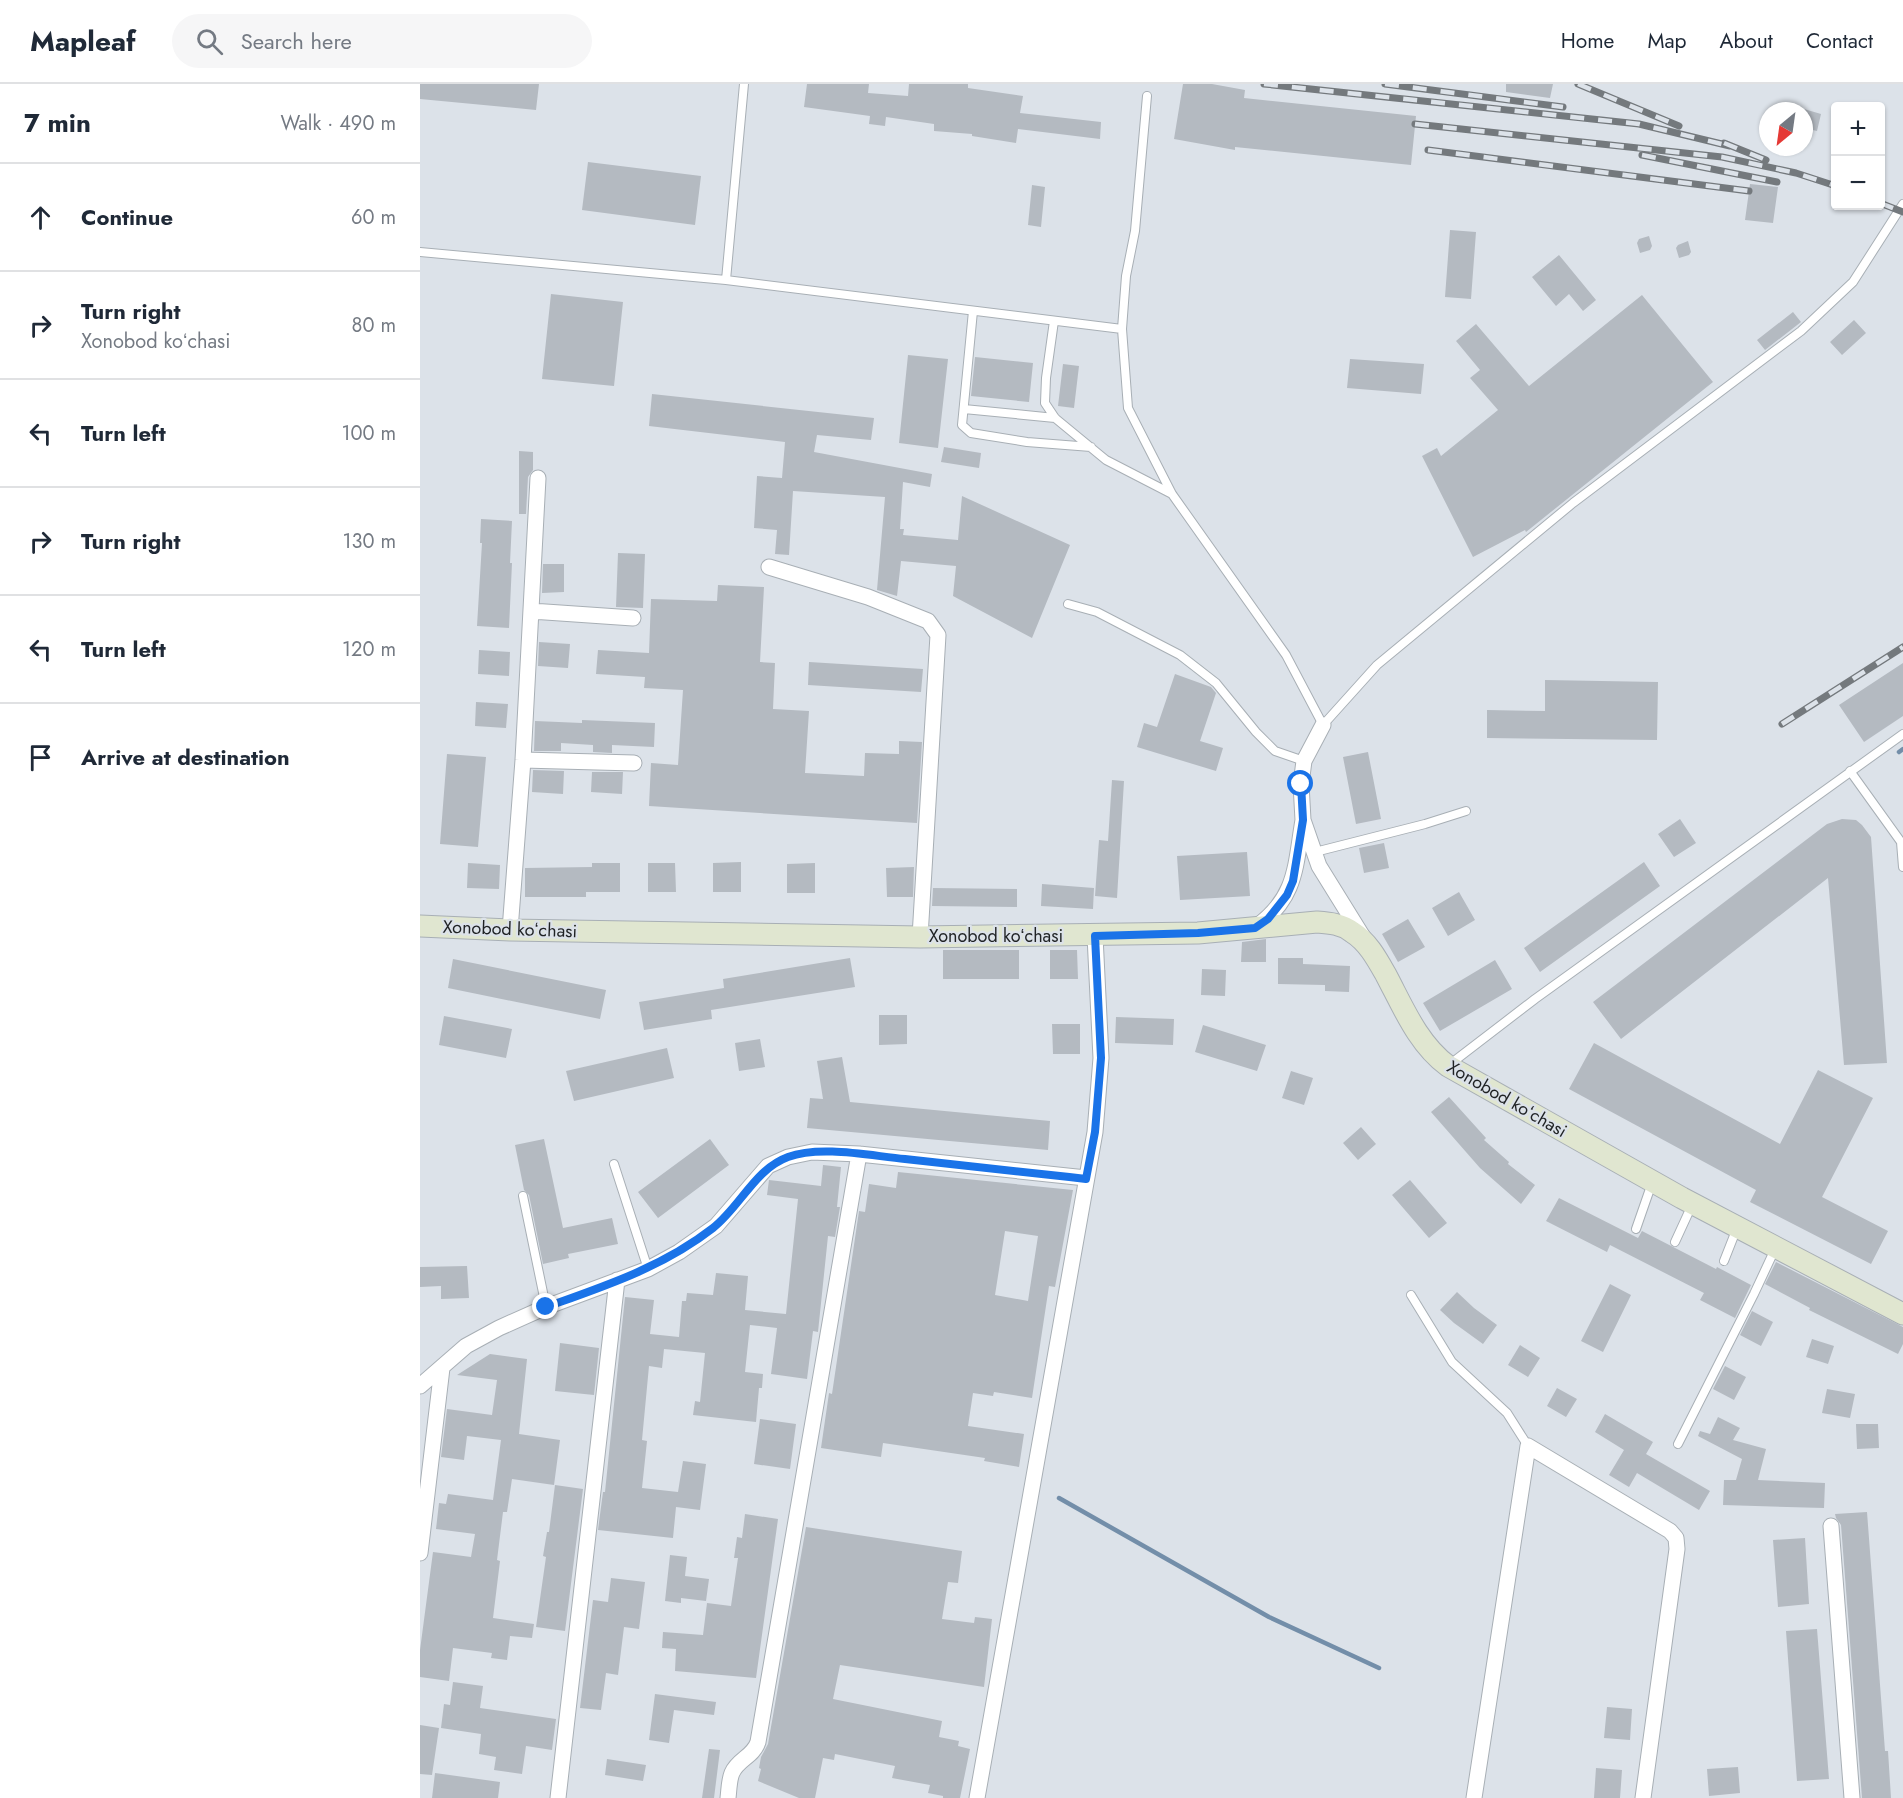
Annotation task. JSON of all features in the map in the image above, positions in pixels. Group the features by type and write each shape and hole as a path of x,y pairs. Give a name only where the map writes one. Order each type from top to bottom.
{"main road":[{"name":"Xonobod koʻchasi","path":"420,926 510,930 920,937 1198,933 1317,922 1336,924 1353,932 1372,952 1422,1040 1448,1066 1692,1204 1903,1314"}],"street":[{"path":"510,930 523,760 538,478"},
{"path":"769,567 868,597 928,621 938,635 920,937"},
{"path":"531,611 633,618"},
{"path":"1255,928 1278,908 1293,881 1303,820 1301,784 1304,761 1323,725"},
{"path":"523,760 634,763"},
{"path":"1303,820 1330,886 1372,952"},
{"path":"977,1798 1095,1132 1101,1058 1095,936"},
{"path":"420,1386 466,1346 546,1307 648,1269 679,1252 716,1226 768,1166 788,1157 812,1152 859,1154 1086,1179"},
{"path":"728,1798 732,1773 736,1766 753,1754 758,1742 859,1154"},
{"path":"558,1798 617,1280"},
{"path":"420,1553 442,1368"},
{"path":"1474,1798 1528,1446 1670,1531 1676,1538 1676,1559 1643,1798"},
{"path":"1831,1526 1852,1798"}],"lane":[{"path":"726,280 744,84"},
{"path":"1147,96 1135,231 1126,276 1122,329 1128,408 1172,494 1286,655 1323,725 1377,665 1572,503 1801,331 1853,282 1903,204"},
{"path":"420,252 726,280 1122,329"},
{"path":"973,311 962,425 971,433 1027,442 1091,447"},
{"path":"1054,321 1045,403 1055,418 1106,460 1172,494"},
{"path":"964,409 1055,418"},
{"path":"1068,604 1097,612 1180,655 1216,682 1256,732 1275,751 1304,761"},
{"path":"1448,1066 1534,999 1903,734"},
{"path":"1850,771 1901,842 1903,867"},
{"path":"1315,852 1425,824 1466,811"},
{"path":"614,1164 648,1269"},
{"path":"1636,1229 1652,1181"},
{"path":"523,1196 546,1307"},
{"path":"1675,1242 1692,1204"},
{"path":"1724,1261 1738,1227"},
{"path":"1678,1444 1776,1247"},
{"path":"1411,1295 1452,1362 1507,1413 1528,1446"}],"building":[{"path":"420,84 539,84 536,110 420,99"},
{"path":"807,84 869,84 868,93 908,96 909,84 968,84 968,88 1023,96 1020,113 1101,122 1100,139 1018,129 1016,143 972,136 972,134 934,131 934,124 886,117 885,126 869,124 870,116 804,107"},
{"path":"1183,84 1212,84 1245,90 1244,98 1416,116 1411,165 1235,147 1235,150 1174,139"},
{"path":"1506,84 1553,84 1550,98 1506,92"},
{"path":"1813,112 1821,114 1817,131 1813,130"},
{"path":"588,162 701,176 695,225 582,210"},
{"path":"1750,184 1778,187 1773,223 1745,220"},
{"path":"1032,185 1045,187 1041,227 1028,225"},
{"path":"1450,230 1476,232 1471,299 1445,297"},
{"path":"1649,236 1652,246 1650,250 1640,253 1637,243 1639,239"},
{"path":"1688,241 1691,252 1679,258 1676,248"},
{"path":"1559,255 1596,300 1583,311 1569,294 1556,306 1532,277"},
{"path":"551,294 623,302 614,386 542,379"},
{"path":"1642,295 1713,382 1526,532 1525,530 1473,557 1422,456 1437,448 1441,456 1498,410 1470,378 1480,370 1456,341 1476,324 1529,386"},
{"path":"1793,312 1801,322 1765,350 1757,340"},
{"path":"1854,320 1866,333 1842,355 1830,342"},
{"path":"908,355 948,359 938,448 899,443"},
{"path":"975,357 1033,363 1029,402 971,396"},
{"path":"1350,359 1424,364 1421,394 1347,388"},
{"path":"1063,364 1079,366 1074,408 1058,406"},
{"path":"652,394 874,418 871,440 817,435 814,452 932,474 930,487 903,482 900,529 904,529 903,535 958,540 962,496 1070,545 1032,638 953,596 956,566 901,561 897,596 877,590 885,497 793,491 789,555 775,554 777,530 754,528 757,476 782,478 785,442 649,426"},
{"path":"944,447 981,453 979,468 941,462"},
{"path":"519,451 533,452 533,470 528,477 526,514 519,514"},
{"path":"481,519 512,521 509,628 477,626 482,543 480,543"},
{"path":"618,553 645,554 643,608 616,607"},
{"path":"543,564 564,564 564,592 542,593"},
{"path":"718,585 764,587 760,662 775,663 773,709 809,711 805,773 864,776 865,753 899,754 899,741 922,742 917,823 649,806 651,763 678,765 683,690 644,688 645,677 596,674 598,650 649,653 651,599 717,601"},
{"path":"539,642 570,644 568,668 538,666"},
{"path":"479,650 510,652 509,676 478,674"},
{"path":"809,662 923,669 921,692 808,685"},
{"path":"1903,663 1903,716 1864,742 1839,705"},
{"path":"1175,674 1211,687 1216,693 1200,741 1223,748 1216,771 1137,747 1144,723 1157,727"},
{"path":"1545,680 1658,682 1657,740 1487,738 1487,710 1545,711"},
{"path":"476,702 508,704 506,728 475,726"},
{"path":"582,720 655,723 654,747 612,745 612,753 593,752 593,745 561,743 561,751 534,751 535,721 582,723"},
{"path":"1368,752 1381,819 1356,824 1343,757"},
{"path":"447,754 486,757 478,847 440,844"},
{"path":"533,770 564,771 563,794 532,792"},
{"path":"592,772 623,772 622,794 591,792"},
{"path":"1112,780 1124,781 1117,898 1095,896 1099,840 1108,841"},
{"path":"1680,819 1696,843 1674,857 1658,834"},
{"path":"1842,819 1856,820 1871,837 1887,1063 1844,1065 1828,878 1621,1039 1593,1002 1827,824"},
{"path":"1384,843 1389,868 1364,873 1359,848"},
{"path":"1247,852 1250,896 1180,900 1177,856"},
{"path":"741,862 741,892 713,892 713,863"},
{"path":"1644,862 1660,886 1540,972 1524,948"},
{"path":"468,863 500,865 499,889 467,888"},
{"path":"592,863 620,863 620,892 586,892 586,897 525,897 525,868 592,867"},
{"path":"648,863 675,863 676,892 648,892"},
{"path":"815,863 815,893 787,893 787,864"},
{"path":"914,867 913,897 887,897 886,868"},
{"path":"1042,884 1094,888 1093,909 1041,906"},
{"path":"933,888 1017,889 1017,907 932,906"},
{"path":"1459,892 1475,920 1448,936 1432,908"},
{"path":"1408,919 1425,947 1398,962 1382,934"},
{"path":"1266,939 1266,962 1241,962 1242,942"},
{"path":"943,950 1019,950 1019,979 943,979"},
{"path":"1050,950 1077,950 1078,979 1050,979"},
{"path":"850,958 855,987 711,1010 712,1019 644,1030 639,1002 724,988 723,979"},
{"path":"1278,958 1303,958 1303,964 1350,966 1349,992 1325,991 1325,985 1278,984"},
{"path":"453,959 606,990 600,1019 448,988"},
{"path":"1495,960 1512,989 1440,1031 1423,1003"},
{"path":"1202,969 1226,970 1225,996 1201,995"},
{"path":"879,1015 907,1015 907,1044 879,1045"},
{"path":"444,1016 512,1029 506,1058 439,1045"},
{"path":"1116,1017 1174,1019 1173,1045 1115,1043"},
{"path":"1052,1024 1080,1024 1080,1054 1053,1054"},
{"path":"1203,1025 1266,1045 1257,1071 1195,1052"},
{"path":"760,1039 765,1067 739,1071 735,1043"},
{"path":"1594,1043 1780,1144 1818,1070 1873,1098 1822,1197 1888,1231 1871,1264 1750,1202 1756,1190 1569,1089"},
{"path":"667,1048 674,1078 574,1101 566,1071"},
{"path":"842,1057 850,1102 1050,1121 1048,1150 807,1128 810,1098 823,1099 817,1061"},
{"path":"1291,1071 1313,1078 1304,1105 1282,1098"},
{"path":"1449,1097 1486,1138 1484,1140 1509,1162 1508,1164 1535,1185 1521,1204 1480,1168 1431,1112"},
{"path":"1361,1127 1376,1144 1358,1160 1343,1143"},
{"path":"544,1139 563,1228 612,1218 618,1244 568,1254 569,1258 543,1264 529,1195 524,1190 515,1145"},
{"path":"710,1139 729,1165 658,1218 638,1192"},
{"path":"823,1165 841,1167 837,1207 840,1207 835,1237 828,1236 818,1332 813,1331 807,1379 771,1374 777,1328 750,1325 745,1372 763,1374 762,1388 759,1388 756,1422 693,1415 695,1401 700,1402 705,1353 664,1349 662,1368 649,1366 642,1440 647,1441 642,1488 678,1492 683,1461 706,1464 700,1510 676,1507 673,1538 598,1530 603,1492 605,1492 625,1297 654,1300 650,1334 679,1337 682,1301 686,1301 687,1293 713,1295 716,1273 748,1276 745,1310 786,1314 798,1199 767,1195 769,1180 821,1186"},
{"path":"898,1172 1073,1190 1055,1287 1049,1286 1032,1398 994,1392 993,1396 973,1393 968,1426 1024,1434 1019,1467 984,1461 985,1458 883,1443 881,1457 821,1448 829,1393 832,1394 859,1211 865,1212 869,1184 896,1188","holes":["1005,1231 1038,1236 1028,1301 995,1295"]},
{"path":"1410,1180 1447,1223 1429,1238 1392,1195"},
{"path":"1559,1198 1638,1238 1642,1231 1751,1285 1735,1318 1700,1300 1704,1293 1610,1245 1607,1252 1546,1221"},
{"path":"1776,1262 1903,1327 1903,1344 1898,1354 1809,1310 1810,1308 1765,1284"},
{"path":"467,1266 469,1298 441,1299 441,1286 420,1287 420,1267"},
{"path":"1610,1284 1631,1295 1603,1352 1581,1341"},
{"path":"1457,1292 1497,1325 1483,1344 1440,1310"},
{"path":"1752,1311 1773,1322 1761,1346 1740,1335"},
{"path":"1812,1339 1834,1346 1828,1364 1806,1357"},
{"path":"560,1343 599,1348 594,1395 555,1391"},
{"path":"1520,1345 1540,1358 1528,1377 1508,1365"},
{"path":"490,1354 527,1359 519,1434 560,1440 554,1485 512,1479 507,1512 503,1512 493,1618 534,1624 532,1638 510,1636 507,1660 491,1658 492,1653 453,1648 449,1681 420,1677 420,1650 433,1552 471,1557 475,1534 436,1529 439,1503 446,1504 448,1494 493,1500 501,1440 467,1436 464,1460 441,1457 447,1409 492,1415 497,1380 457,1375"},
{"path":"1725,1366 1746,1377 1734,1400 1713,1389"},
{"path":"1557,1388 1577,1399 1566,1417 1547,1406"},
{"path":"1827,1389 1855,1394 1850,1418 1822,1413"},
{"path":"1605,1414 1653,1442 1646,1454 1710,1491 1699,1510 1637,1473 1629,1487 1609,1475 1624,1450 1595,1432"},
{"path":"1718,1417 1740,1428 1733,1440 1766,1449 1758,1480 1825,1483 1824,1508 1723,1505 1724,1480 1736,1480 1742,1459 1698,1436 1700,1431 1710,1434"},
{"path":"760,1419 796,1424 790,1469 754,1464"},
{"path":"1856,1424 1878,1424 1879,1448 1857,1449"},
{"path":"555,1485 583,1489 565,1631 536,1627 546,1557 543,1556 547,1532 549,1532"},
{"path":"1867,1512 1885,1751 1888,1751 1891,1798 1862,1798 1841,1525 1835,1514"},
{"path":"745,1514 778,1519 756,1678 675,1671 676,1649 662,1648 663,1632 703,1635 707,1603 731,1606 738,1558 734,1558 737,1537 742,1538"},
{"path":"806,1527 962,1551 958,1583 948,1582 942,1619 974,1623 975,1617 992,1619 984,1687 840,1665 833,1699 942,1721 939,1737 959,1741 958,1746 970,1749 960,1798 943,1798 943,1796 928,1793 930,1785 892,1778 895,1766 835,1754 834,1760 823,1758 815,1798 799,1798 758,1781 761,1757 768,1744"},
{"path":"1805,1538 1809,1604 1778,1607 1773,1540"},
{"path":"670,1555 687,1557 685,1576 709,1579 706,1601 681,1598 681,1603 665,1601"},
{"path":"611,1578 645,1582 639,1629 624,1627 618,1675 606,1673 601,1710 580,1708 593,1600 608,1602"},
{"path":"1817,1629 1829,1779 1797,1781 1786,1631"},
{"path":"453,1682 483,1686 480,1708 556,1719 552,1750 526,1746 522,1774 494,1770 496,1757 479,1754 481,1734 441,1728 444,1704 450,1705"},
{"path":"655,1694 716,1702 714,1715 674,1710 669,1743 649,1740"},
{"path":"1607,1707 1632,1709 1630,1740 1604,1738"},
{"path":"420,1725 439,1728 432,1775 420,1774"},
{"path":"709,1749 720,1750 714,1798 702,1798"},
{"path":"607,1759 646,1765 643,1781 605,1775"},
{"path":"1738,1767 1740,1793 1709,1796 1707,1769"},
{"path":"1596,1768 1622,1770 1620,1798 1594,1798"},
{"path":"435,1773 500,1782 498,1798 432,1798"}],"waterway":[{"path":"1899,752 1903,749"},
{"path":"1059,1498 1269,1617 1379,1668"}],"railway":[{"path":"1264,84 1639,124 1730,146"},
{"path":"1385,84 1563,107"},
{"path":"1578,84 1679,126"},
{"path":"1415,124 1722,157 1796,173 1831,184"},
{"path":"1724,143 1766,160"},
{"path":"1428,150 1749,191"},
{"path":"1642,155 1777,182"},
{"path":"1885,205 1903,212"},
{"path":"1782,724 1903,647"}],"route":[{"path":"546,1307 648,1269 679,1252 716,1226 768,1166 788,1157 812,1152 859,1154 1086,1179 1095,1132 1101,1058 1095,936 1198,933 1255,928 1268,919 1287,895 1293,881 1303,820 1301,784"}]}
